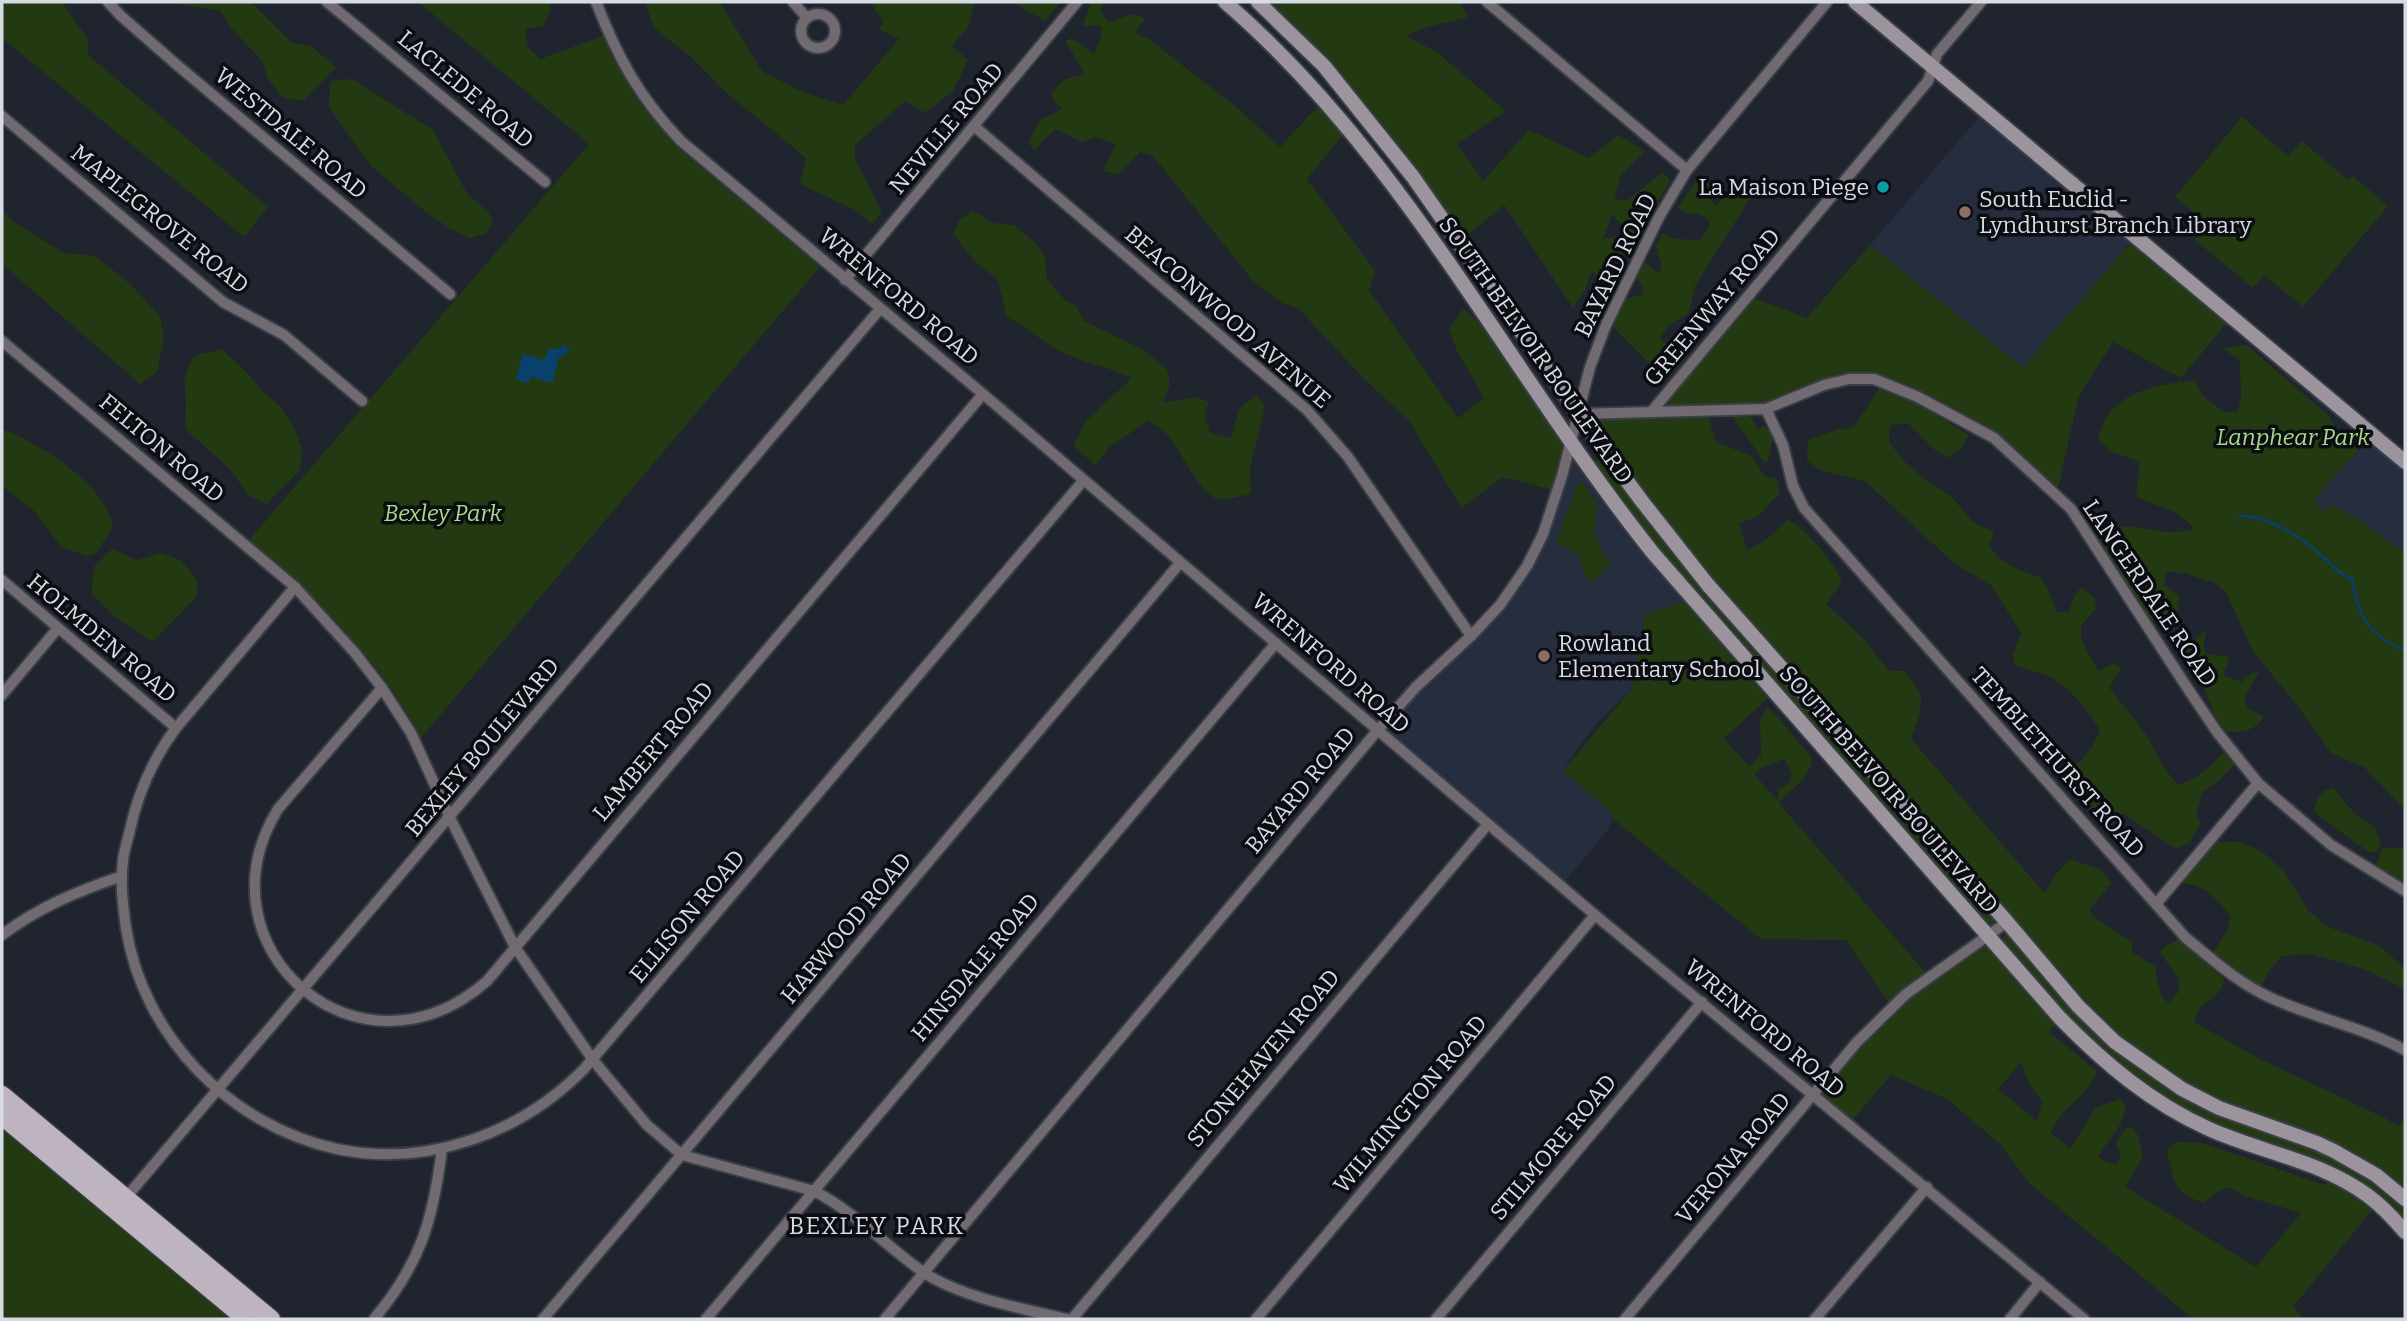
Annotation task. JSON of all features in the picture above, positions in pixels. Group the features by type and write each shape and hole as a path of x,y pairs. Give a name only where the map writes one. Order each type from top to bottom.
{"main road":[{"path":"2,1095 246,1319"},
{"path":"2,1116 271,1319"}],"street":[{"name":"WESTDALE ROAD","path":"108,2 177,65 450,294"},
{"name":"LACLEDE ROAD","path":"327,2 545,182"},
{"name":"WRENFORD ROAD","path":"596,2 612,43 634,85 681,141 1595,915 2084,1319"},
{"path":"793,2 807,18"},
{"name":"NEVILLE ROAD","path":"845,280 1077,2"},
{"name":"SOUTH BELVOIR BOULEVARD","path":"1225,2 1295,68 1377,162 1622,515 1653,553 1986,935 2082,1041 2141,1090 2208,1129 2340,1179 2367,1195 2405,1232"},
{"name":"SOUTH BELVOIR BOULEVARD","path":"1258,2 1324,66 1378,130 1578,414 1708,585 2007,922 2078,1006 2115,1042 2182,1089 2219,1108 2334,1151 2376,1175 2405,1199"},
{"path":"1487,2 1687,170"},
{"name":"BAYARD ROAD","path":"886,1319 1377,731 1416,687 1500,605 1527,566 1543,534 1590,367 1606,325 1653,229 1687,170 1826,2"},
{"path":"1855,2 2405,462"},
{"name":"GREENWAY ROAD","path":"1652,411 1928,81 1937,54 1980,2"},
{"name":"MAPLEGROVE ROAD","path":"2,116 223,302 284,335 362,401"},
{"name":"BEACONWOOD AVENUE","path":"974,127 1307,410 1348,457 1471,636"},
{"name":"BEXLEY BOULEVARD","path":"121,1205 880,309"},
{"name":"FELTON ROAD","path":"2,341 295,587 330,623 382,688 411,733 515,947 593,1060 647,1125 682,1155"},
{"name":"LANGERDALE ROAD","path":"1578,414 1766,410 1824,385 1849,379 1874,379 1919,397 1994,438 2071,509 2217,732 2258,783 2330,845 2405,891"},
{"name":"LAMBERT ROAD","path":"382,688 278,809 269,824 258,856 256,898 264,935 278,962 302,989 332,1009 360,1018 392,1022 424,1018 446,1009 487,981 983,394"},
{"name":"TEMBLETHURST ROAD","path":"1766,410 1783,445 1793,486 1804,508 2186,938 2230,975 2249,987 2290,1006 2368,1033 2405,1051"},
{"name":"ELLISON ROAD","path":"295,587 176,728 154,761 140,793 123,858 122,876 127,935 135,968 146,997 173,1042 219,1090 251,1114 280,1130 338,1149 392,1153 442,1149 485,1136 526,1116 566,1087 593,1060 1083,481"},
{"name":"HARWOOD ROAD","path":"543,1319 1180,563"},
{"name":"HOLMDEN ROAD","path":"2,580 176,728"},
{"path":"2,695 58,628"},
{"name":"HINSDALE ROAD","path":"706,1319 1276,643"},
{"path":"2156,904 2258,783"},
{"name":"STONEHAVEN ROAD","path":"1069,1319 1488,824"},
{"path":"2,935 37,910 122,876"},
{"name":"WILMINGTON ROAD","path":"1256,1319 1595,915"},
{"name":"VERONA ROAD","path":"1625,1319 1857,1042 1906,994 2007,922"},
{"name":"STILMORE ROAD","path":"1436,1319 1702,1002"},
{"path":"374,1319 400,1284 419,1249 432,1214 442,1149"},
{"path":"682,1155 814,1191 833,1201 925,1273 966,1292 1069,1319"},
{"path":"1815,1319 1927,1187"},
{"path":"2010,1319 2040,1282"}],"shaded area":[{"path":"1984,111 2135,238 2023,367 1870,245"},
{"path":"2357,422 2405,462 2405,580 2313,501 2359,450"},
{"name":"Rowland Elementary School","path":"1571,440 1692,599 1645,614 1632,688 1592,729 1563,770 1608,809 1613,819 1607,831 1561,886 1377,731 1471,636 1527,566"}],"green space":[{"path":"2,2 62,2 88,39 88,55 268,207 244,237 2,38"},
{"path":"167,2 251,2 292,43 311,46 336,67 303,101 283,98 268,79 263,62 232,29 220,11"},
{"name":"Bexley Park","path":"418,2 550,2 551,8 543,26 525,29 528,47 540,59 609,34 638,89 633,94 677,147 820,267 421,738 386,682 345,631 299,584 249,540 589,144"},
{"path":"645,2 720,2 762,71 805,93 843,105 899,39 879,29 883,21 870,2 975,2 969,26 952,46 968,60 953,91 925,113 905,101 855,145 855,159 882,212 872,224 855,210 800,184 806,158 722,89 691,57 654,28"},
{"path":"1012,2 1061,2 1045,21"},
{"path":"1091,2 1105,2 1100,11 1109,22 1132,14 1146,18 1135,33 1149,39 1235,106 1280,147 1319,105 1344,133 1307,179 1375,271 1369,290 1458,418 1484,398 1457,351 1449,329 1463,309 1509,354 1571,440 1557,491 1502,477 1462,508 1409,421 1363,378 1298,308 1282,303 1254,282 1153,156 1140,152 1118,175 1103,171 1116,144 1095,137 1082,142 1056,129 1034,150 1028,142 1040,120 1062,109 1053,100 1051,93 1065,79 1085,74 1065,41 1072,38 1094,54 1101,37 1101,25 1083,26"},
{"path":"1258,2 1460,2 1468,17 1427,27 1406,36 1437,52 1506,111 1457,144 1483,181 1529,130 1589,158 1618,135 1645,151 1621,175 1614,199 1628,200 1663,172 1670,181 1639,236 1630,232 1612,215 1603,239 1617,236 1629,240 1610,287 1592,271 1585,290 1573,308 1504,205 1459,242 1413,177"},
{"path":"352,79 433,130 467,193 488,212 493,221 487,233 470,238 449,228 371,166 328,106 331,81"},
{"path":"2242,117 2288,156 2302,141 2347,179 2353,176 2388,206 2303,307 2264,275 2253,288 2195,240 2207,224 2175,197"},
{"path":"1701,174 1710,181 1707,195 1715,206 1745,181 1755,180 1756,189 1695,286 1689,313 1669,325 1660,338 1687,357 1669,377 1654,368 1610,324 1622,304 1629,298 1642,295 1643,287 1636,276 1644,261 1658,273 1662,268 1656,246 1662,233 1676,239 1700,240 1706,232 1710,221 1699,214 1693,215 1677,209"},
{"path":"2,208 11,220 64,253 95,256 129,283 160,316 164,339 157,372 140,384 2,264"},
{"path":"973,211 993,223 1014,225 1034,242 1045,256 1047,279 1064,299 1077,307 1084,321 1142,349 1167,369 1170,384 1163,403 1195,397 1209,402 1205,416 1210,433 1231,438 1239,409 1256,395 1265,406 1250,469 1251,494 1230,499 1211,496 1198,482 1168,435 1148,421 1111,446 1095,465 1074,446 1085,422 1132,378 1067,354 1007,317 998,280 974,261 953,233 960,219"},
{"path":"2135,238 2231,318 2181,378 2113,342 2079,396 2056,496 1994,438 1874,379 1849,379 1766,409 1707,412 1716,442 1752,456 1764,476 1777,479 1780,493 1757,517 1739,523 1747,550 1763,542 1788,520 1803,530 1819,547 1842,582 1826,604 1862,637 1889,671 1905,671 1918,691 1921,698 1920,708 1911,739 2042,890 2045,893 2056,874 2070,859 2100,869 2112,883 2089,910 2097,919 2132,942 2132,952 2156,967 2160,992 2165,1000 2169,1003 2180,990 2178,978 2160,952 2179,939 2224,979 2218,992 2196,1014 2194,1022 2264,1061 2398,1126 2405,1118 2405,1199 2376,1175 2242,1117 2115,1042 1739,621 1578,414 1652,411 1748,296 1807,318 1870,245 2023,367"},
{"name":"Lanphear Park","path":"2247,345 2329,416 2333,424 2359,450 2313,501 2328,513 2328,504 2339,508 2405,551 2405,810 2365,768 2331,753 2300,709 2252,650 2226,592 2215,583 2184,573 2167,572 2164,585 2179,596 2178,613 2167,621 2150,621 2101,546 2100,536 2124,527 2169,532 2194,528 2177,513 2136,497 2140,462 2110,451 2098,439 2106,418 2123,400 2134,394 2158,386 2195,380 2202,396 2225,412 2238,411 2241,397 2240,361 2223,348"},
{"path":"222,349 282,408 295,429 302,451 300,470 267,504 248,495 230,469 185,429 184,379 193,356"},
{"path":"1881,386 1922,404 1969,435 1963,447 1949,458 1935,450 1909,424 1890,425 1889,442 1905,462 1927,481 1951,496 1973,522 1994,532 1989,546 2000,559 2041,578 2057,613 2069,611 2081,587 2095,598 2096,609 2081,625 2081,639 2098,671 2113,664 2122,668 2109,687 2142,728 2173,780 2179,785 2192,779 2209,767 2224,751 2235,764 2216,783 2202,792 2196,815 2201,823 2189,843 2176,849 2124,814 2108,828 2081,799 2070,770 2088,752 2100,730 2083,706 2062,685 2046,675 2014,664 2013,655 2021,633 1992,586 1955,564 1865,481 1819,470 1807,460 1808,440 1854,427"},
{"path":"1748,416 1753,419 1757,430 1764,426 1773,437 1768,462 1764,462 1733,417"},
{"path":"2,429 52,455 85,481 98,496 108,511 113,527 96,553 87,556 61,547 35,512 2,486"},
{"path":"1602,456 1996,917 1994,925 1988,926 1983,922 1912,838 1684,583 1592,464"},
{"path":"1578,482 1584,484 1597,503 1596,535 1610,564 1596,579 1588,582 1578,555 1556,542"},
{"path":"112,549 137,560 162,553 181,560 197,580 197,596 153,642 114,616 91,593 94,567"},
{"path":"1692,599 1775,692 1724,738 1749,767 1761,755 1760,721 1767,707 1777,716 1812,758 1804,778 1779,803 1929,977 1986,935 2060,1018 2049,1032 2097,1071 2088,1088 2062,1115 2051,1133 2070,1149 2096,1107 2121,1099 2126,1108 2120,1125 2098,1156 2115,1164 2121,1158 2116,1142 2130,1126 2138,1135 2143,1157 2125,1187 2256,1267 2301,1213 2245,1196 2229,1187 2214,1194 2204,1203 2193,1199 2179,1189 2173,1177 2166,1151 2176,1142 2203,1143 2324,1185 2332,1176 2377,1204 2293,1307 2304,1319 2193,1319 2029,1183 2001,1145 1947,1099 1891,1075 1849,1124 1813,1094 1892,1007 1846,940 1761,939 1613,819 1608,809 1563,771 1632,688 1645,614","holes":["1784,759 1792,773 1788,784 1778,790 1778,801 1754,774 1763,767","2022,1062 2029,1083 2042,1101 2037,1121 1998,1089"]},
{"path":"2206,630 2206,654 2230,657 2223,675 2241,682 2252,673 2259,672 2244,699 2249,710 2262,715 2263,719 2251,729 2241,732 2225,731 2216,718 2204,688 2190,671 2186,653"},
{"path":"2333,788 2355,814 2375,828 2381,845 2376,852 2370,853 2314,811 2319,796"},
{"path":"2215,842 2241,842 2264,853 2284,872 2308,910 2326,926 2380,946 2405,969 2405,989 2364,969 2310,954 2282,956 2260,988 2213,953 2227,930 2231,917 2210,894 2198,887 2182,883"},
{"path":"2382,848 2405,848 2405,884 2375,868"},
{"path":"2009,933 2129,1059 2154,1079 2177,1092 2318,1150 2370,1176 2405,1206 2405,1223 2387,1205 2219,1129 2144,1086 2075,1025 2002,943 2004,935"},
{"path":"2,1116 246,1319 2,1319"}],"water":[{"path":"565,345 569,352 559,357 552,383 531,377 528,383 516,379 523,354 544,360 549,348 555,350"}],"waterway":[{"path":"2239,516 2250,516 2284,528 2314,549 2339,572 2352,579 2358,604 2367,623 2382,638 2405,650"}],"place":[{"name":"La Maison Piege","path":"1883,187"},
{"name":"South Euclid - Lyndhurst Branch Library","path":"1965,212"},
{"name":"Rowland Elementary School","path":"1544,656"}],"district":[{"name":"BEXLEY PARK","path":"877,1226"}]}
